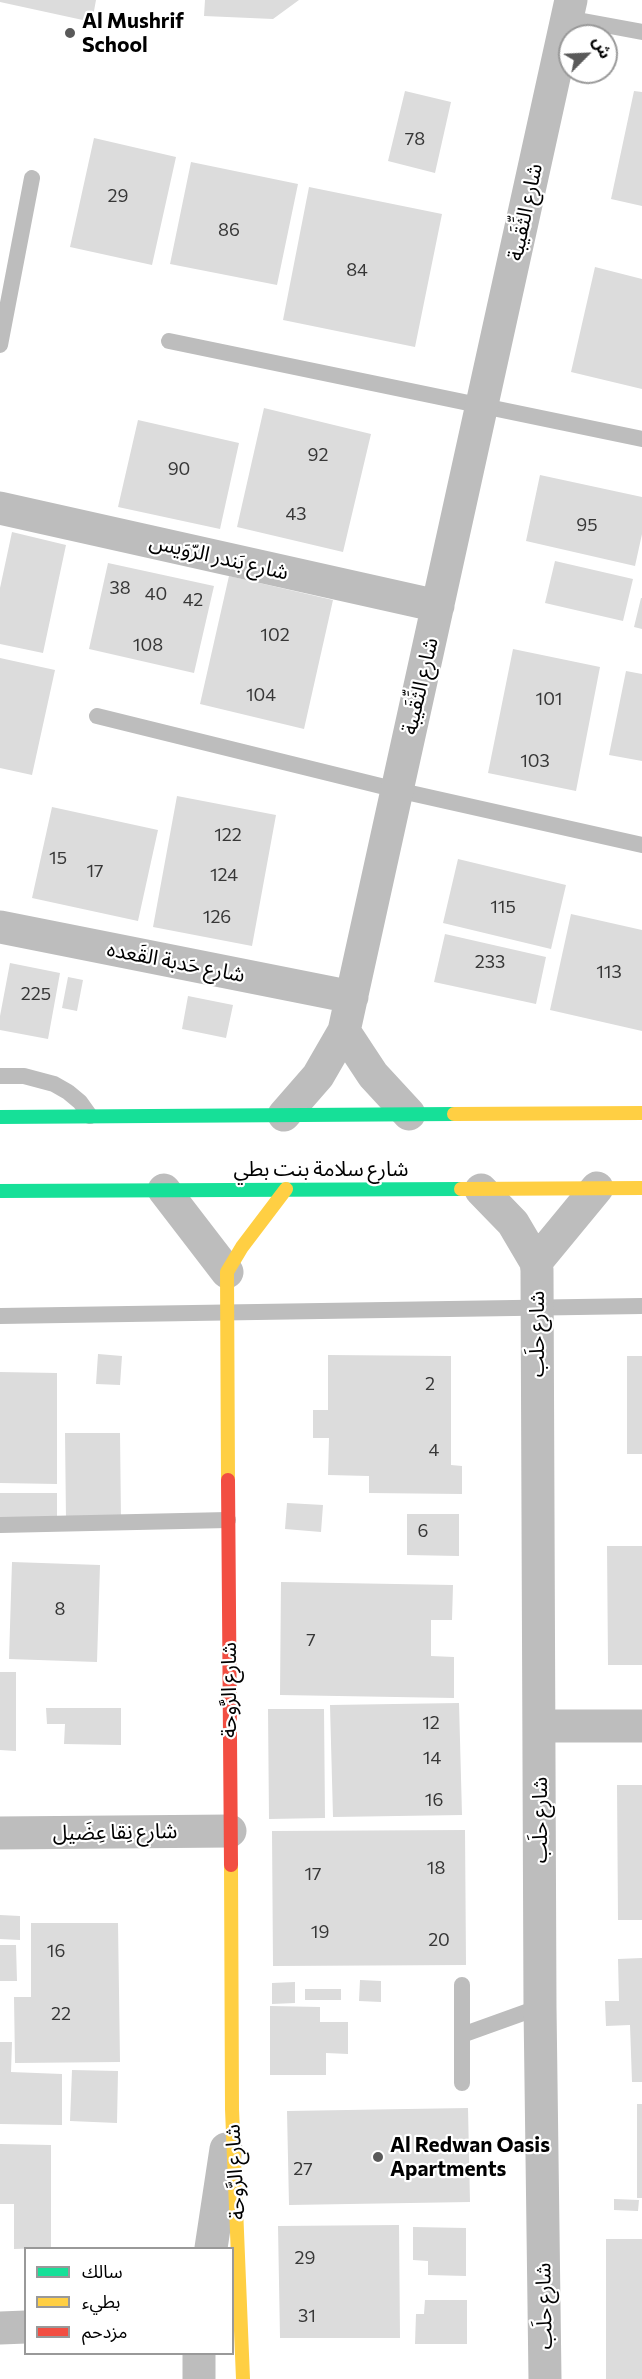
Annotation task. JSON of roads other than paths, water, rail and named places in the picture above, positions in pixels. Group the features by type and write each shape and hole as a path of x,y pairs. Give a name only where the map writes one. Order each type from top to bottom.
{"main road":[{"path":"0,1117 642,1113"},
{"name":"شارع سلامة بنت بطي","path":"0,1191 642,1188"},
{"path":"227,1272 247,1240 286,1189"},
{"name":"شارع الرَّوحة","path":"227,1272 232,2109 238,2327 243,2379"}],"street":[{"name":"شارع الثِّقَيبة","path":"284,1115 318,1076 344,1031 569,9"},
{"name":"شارع بَندر الرّوَيس","path":"0,508 438,606"},
{"name":"شارع حَدبة القَعده","path":"0,927 352,997"},
{"path":"344,1031 373,1076 409,1114"},
{"name":"شارع حلَب","path":"536,1262 597,1188"},
{"path":"164,1190 227,1272"},
{"name":"شارع حلَب","path":"481,1190 513,1223 536,1262 540,2007 545,2379"},
{"path":"540,1726 642,1726"},
{"name":"شارع نِقا عِضَيل","path":"0,1833 230,1831"},
{"name":"شارع الرَّوحة","path":"211,2247 232,2109"},
{"path":"0,2328 24,2328"},
{"path":"199,2355 199,2379"}],"lane":[{"name":"شارع الثِّقَيبة","path":"569,9 642,32"},
{"path":"0,345 32,178"},
{"path":"169,341 642,439"},
{"path":"97,717 397,790 642,845"},
{"path":"0,1076 24,1076 54,1084 74,1097 90,1116"},
{"path":"0,1316 642,1306"},
{"path":"0,1525 228,1520"},
{"path":"462,1985 462,2083"},
{"path":"462,2034 540,2007"}],"place":[{"name":"Al Mushrif School","path":"70,33"},
{"name":"Al Redwan Oasis Apartments","path":"378,2157"}]}
